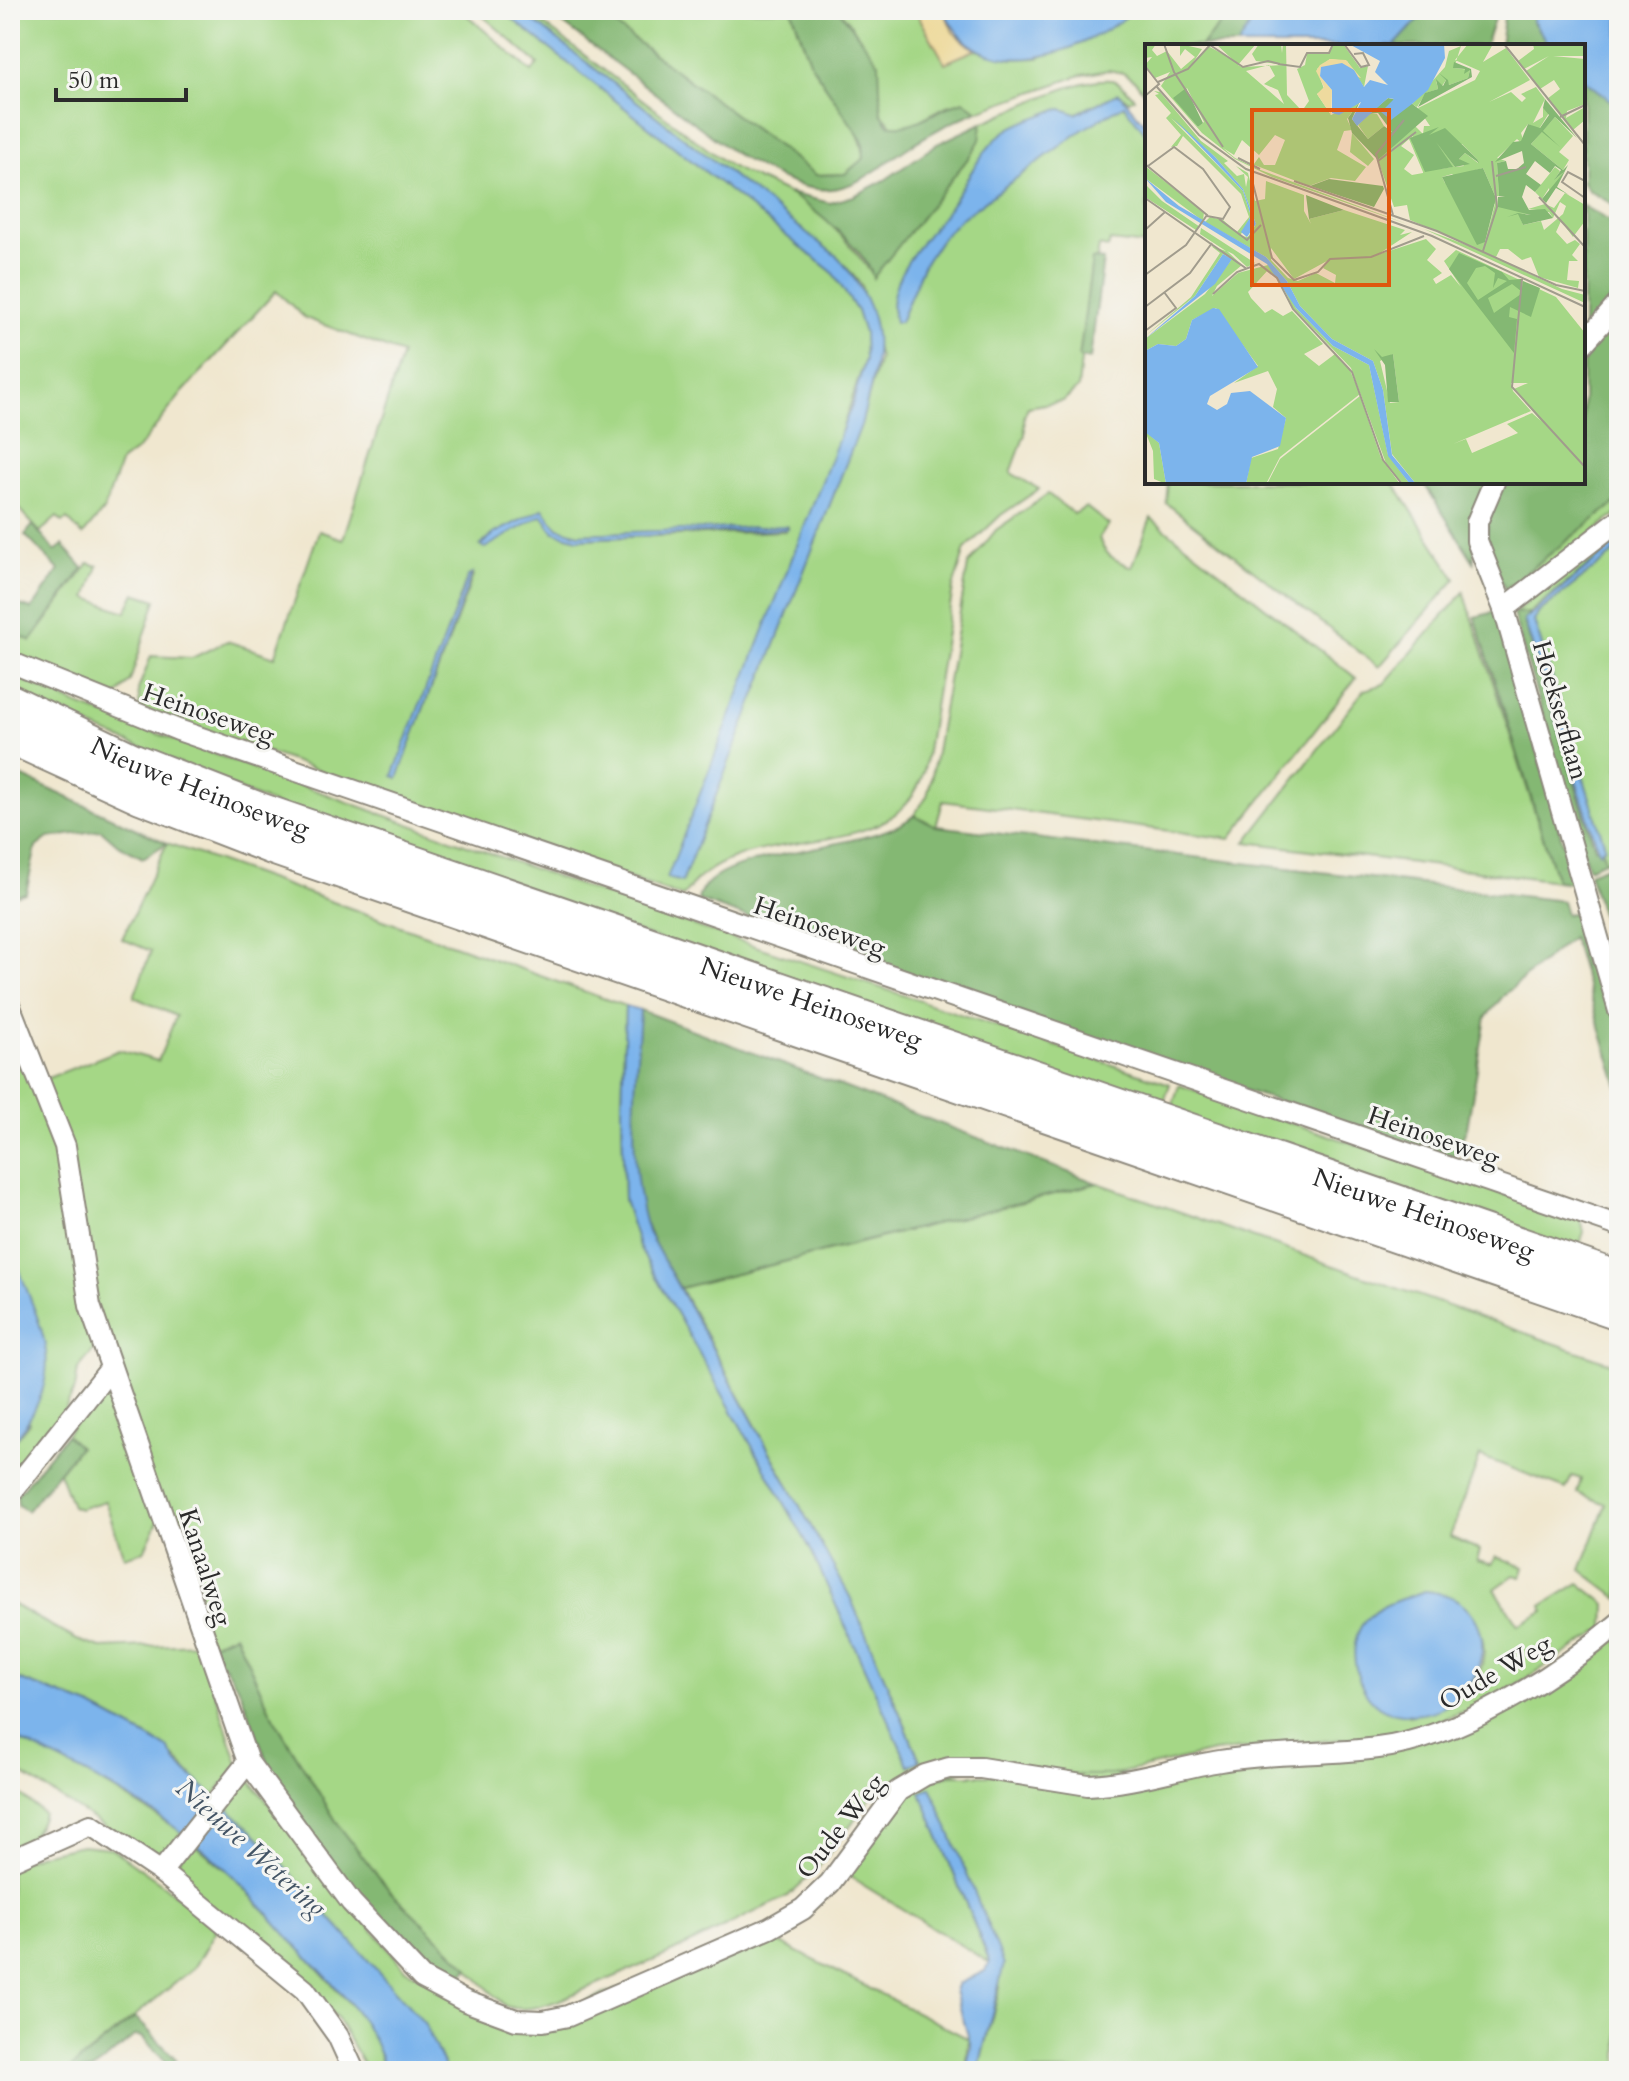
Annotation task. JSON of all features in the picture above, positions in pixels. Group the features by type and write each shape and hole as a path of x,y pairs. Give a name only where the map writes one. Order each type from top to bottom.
{"highway":[{"name":"Nieuwe Heinoseweg","path":"10,704 131,762 259,812 1619,1281"},
{"name":"Nieuwe Heinoseweg","path":"10,734 141,794 278,847 1619,1310"}],"street":[{"path":"1585,342 1619,303"},
{"name":"Hoekserflaan","path":"1493,484 1477,522 1477,541 1503,606 1619,1011"},
{"path":"1503,606 1619,520"},
{"name":"Heinoseweg","path":"10,662 193,736 1619,1226"},
{"name":"Kanaalweg","path":"10,1007 65,1146 84,1284 242,1770"},
{"path":"10,1494 111,1368"},
{"name":"Oude Weg","path":"242,1770 351,1902 422,1978 500,2015 516,2020 546,2021 581,2012 770,1928 803,1909 830,1883 898,1791 925,1775 949,1768 981,1768 1088,1785 1109,1784 1218,1761 1404,1743 1447,1731 1486,1712 1619,1623"},
{"path":"167,1864 242,1770"},
{"path":"10,1861 91,1825 109,1838 167,1864 305,1990 338,2036 354,2071"}],"green space":[{"path":"10,10 461,10 532,72 538,64 476,10 501,10 832,272 857,311 864,333 865,359 827,475 731,723 682,882 861,425 879,358 861,285 839,258 519,10 525,10 727,164 802,201 825,219 874,276 973,152 982,123 1049,94 1087,82 1115,81 1134,98 1129,101 1119,93 1075,114 1063,109 1055,110 1014,126 999,136 919,247 897,284 892,311 900,322 923,266 940,240 959,220 1082,130 1124,105 1145,132 1145,245 1110,241 1108,248 1099,246 1097,259 1092,259 1078,388 1063,401 1028,407 1024,416 1025,434 1011,473 1039,489 1001,515 965,549 953,588 924,770 908,802 882,822 850,834 740,856 708,871 683,897 140,708 138,690 151,656 192,658 227,641 275,657 319,531 343,539 402,354 305,318 276,291 183,392 137,450 121,461 104,510 83,535 67,519 63,522 57,517 40,532 10,499","holes":["543,509 558,528 579,534 788,527 786,531 578,539 555,532 542,515 485,547 480,546 495,533","468,576 473,576 398,777 394,776"]},
{"path":"545,10 600,14 816,175 845,174 864,158 863,142 811,64 792,10 839,10 879,63 881,113 888,124 908,124 964,101 978,111 928,135 874,172 844,187 820,189 794,184 734,153"},
{"path":"565,10 600,14 571,14"},
{"path":"617,10 792,10 809,58 818,76 851,121 862,145 864,158 845,174 816,175 600,14"},
{"path":"839,10 915,10 945,62 975,50 1013,59 1039,58 1108,29 1134,10 1232,10 1203,44 1145,44 1145,94 1136,82 1123,73 1108,70 1078,76 978,111 950,104 909,126 893,126 881,113 879,83 870,57"},
{"path":"1232,10 1259,10 1239,44 1203,44"},
{"path":"1427,10 1497,10 1486,44 1396,44"},
{"path":"1505,10 1541,10 1532,21 1549,44 1500,44"},
{"path":"1585,81 1619,107 1619,208 1585,185"},
{"path":"982,123 980,140 973,152 873,278 869,267 850,243 825,219 789,193 830,203 854,196 885,180 937,144"},
{"path":"1585,207 1619,227 1619,296 1585,335"},
{"path":"1092,259 1103,260 1090,359 1079,358"},
{"path":"1619,312 1619,500 1505,589 1487,536 1501,484 1585,484 1585,356"},
{"path":"1168,484 1394,484 1456,579 1379,667 1166,503"},
{"path":"1424,484 1489,484 1474,526 1474,562"},
{"path":"1048,494 1074,514 1086,507 1109,525 1099,537 1104,548 1116,560 1132,567 1151,518 1356,678 1230,839 943,801 936,826 914,815 927,796 931,781 968,565 996,530"},
{"path":"1619,500 1619,512 1511,597 1505,589"},
{"path":"33,525 55,551 63,545 83,568 31,641 10,630 10,602 32,609 59,570 25,535"},
{"path":"1619,526 1619,541 1529,613 1513,614"},
{"path":"1614,553 1619,557 1619,854 1605,861 1602,851 1605,846 1534,621 1539,612"},
{"path":"89,563 98,566 87,598 126,612 135,593 156,600 130,681 117,696 10,655 10,630 32,640"},
{"path":"1464,592 1557,881 1246,842 1364,690 1384,684"},
{"path":"1499,611 1574,883 1557,881 1475,617"},
{"path":"1529,613 1524,621 1595,848 1602,851 1605,861 1588,868 1513,614"},
{"path":"10,674 78,705 662,915 1170,1084 1160,1114 282,808 10,692"},
{"path":"10,771 167,843 143,858 118,845 101,830 48,838 36,847 26,893 10,897"},
{"path":"914,815 936,826 1562,901 1566,914 1584,911 1619,1025 1619,1089 1572,937 1504,995 1486,1017 1467,1128 1454,1156 1221,1083 698,900 708,883 730,870 760,860 865,837 894,827"},
{"path":"167,843 625,1006 622,1111 624,1200 640,1249 810,1548 909,1766 920,1760 850,1597 680,1288 1098,1183 1619,1366 1619,1599 1581,1570 1606,1504 1577,1493 1581,1479 1572,1476 1566,1489 1480,1456 1450,1537 1480,1550 1477,1561 1492,1564 1496,1556 1524,1567 1521,1577 1514,1575 1495,1589 1518,1625 1544,1611 1542,1606 1579,1583 1606,1604 1605,1628 1488,1703 1404,1733 1214,1752 1112,1775 1088,1776 990,1762 895,1789 877,1790 817,1869 788,1896 671,1953 557,2001 525,2009 505,2006 390,1891 339,1826 273,1717 235,1634 209,1645 100,1330 45,1079 119,1050 158,1061 176,1016 134,997 151,951 122,939","holes":["1425,1591 1442,1594 1469,1612 1483,1640 1484,1656 1470,1687 1457,1699 1434,1710 1408,1716 1356,1654 1359,1638 1370,1617 1386,1605"]},
{"path":"1607,866 1619,900 1619,974 1589,873"},
{"path":"640,1010 1097,1183 680,1288 646,1224 635,1181 634,1106"},
{"path":"10,1024 50,1115 97,1346 78,1369 75,1389 57,1426 10,1483 10,1446 29,1423 15,1259 10,1242"},
{"path":"1179,1085 1581,1220 1584,1232 1576,1254 1169,1117"},
{"path":"110,1387 159,1519 144,1551 124,1557 105,1501 79,1509 72,1506 59,1472 79,1447 66,1435 101,1390"},
{"path":"66,1435 79,1447 27,1511 18,1505 17,1495"},
{"path":"10,1603 77,1640 101,1648 199,1644 238,1764 213,1797 163,1745 90,1706 10,1676"},
{"path":"235,1634 273,1717 339,1826 390,1891 469,1968 456,1984 402,1941 376,1914 306,1825 265,1756 240,1691 209,1645"},
{"path":"1619,1636 1619,2071 978,2071 1000,1987 930,1787 921,1793 990,1963 847,1875 904,1799 921,1782 951,1775 1180,1775 1329,1757 1533,1695 1575,1670"},
{"path":"10,1736 80,1769 182,1832 166,1852 154,1858 10,1766"},
{"path":"247,1777 405,1969 520,2025 765,1935 969,2039 966,2071 446,2071 424,2024 252,1830 223,1804"},
{"path":"10,1786 43,1813 32,1834 10,1847"},
{"path":"192,1842 231,1874 353,2007 372,2032 385,2071 367,2071 336,2017 178,1877 177,1863"},
{"path":"82,1845 111,1848 165,1886 216,1930 195,1967 67,2071 10,2071 10,1866 40,1854"},
{"path":"135,2017 177,2060 169,2065 142,2037 134,2036 92,2071 67,2071"}],"sand":[{"path":"915,10 944,10 953,32 975,50 945,63"}],"water":[{"path":"501,10 519,10 839,258 867,301 873,319 876,357 861,425 682,882 667,878 853,402 865,359 864,333 857,311 832,272"},
{"path":"944,10 1134,10 1087,41 1033,58 1006,58 981,51 960,35"},
{"path":"1259,10 1427,10 1396,44 1239,44"},
{"path":"1541,10 1619,10 1619,107 1585,81 1585,44 1549,44 1532,20"},
{"path":"1119,93 1145,124 1145,132 1124,105 1082,130 959,220 940,240 923,266 900,322 895,322 892,307 899,277 990,146 1009,129 1055,110 1063,109 1076,114"},
{"path":"543,509 558,528 579,534 786,526 788,529 578,539 554,532 542,515 485,548 480,546 495,533"},
{"path":"1619,541 1619,549 1539,612 1534,621 1605,846 1599,852 1524,620"},
{"path":"472,574 398,778 393,776 468,576"},
{"path":"625,1006 640,1010 635,1150 641,1205 648,1232 850,1597 920,1761 909,1766 810,1548 640,1249 624,1200 622,1111"},
{"path":"10,1242 40,1324 47,1368 42,1392 30,1417 10,1446"},
{"path":"1425,1591 1455,1599 1474,1616 1482,1638 1480,1663 1469,1686 1450,1704 1423,1714 1391,1712 1379,1707 1362,1686 1355,1659 1358,1632 1377,1610"},
{"name":"Nieuwe Wetering","path":"10,1676 90,1706 168,1748 177,1763 252,1830 425,2024 446,2071 385,2071 370,2034 336,1987 248,1891 208,1853 127,1796 10,1736"},
{"path":"931,1787 1004,1964 978,2071 966,2071 971,2046 955,1991 958,1984 985,1971 990,1962 921,1793"}]}
